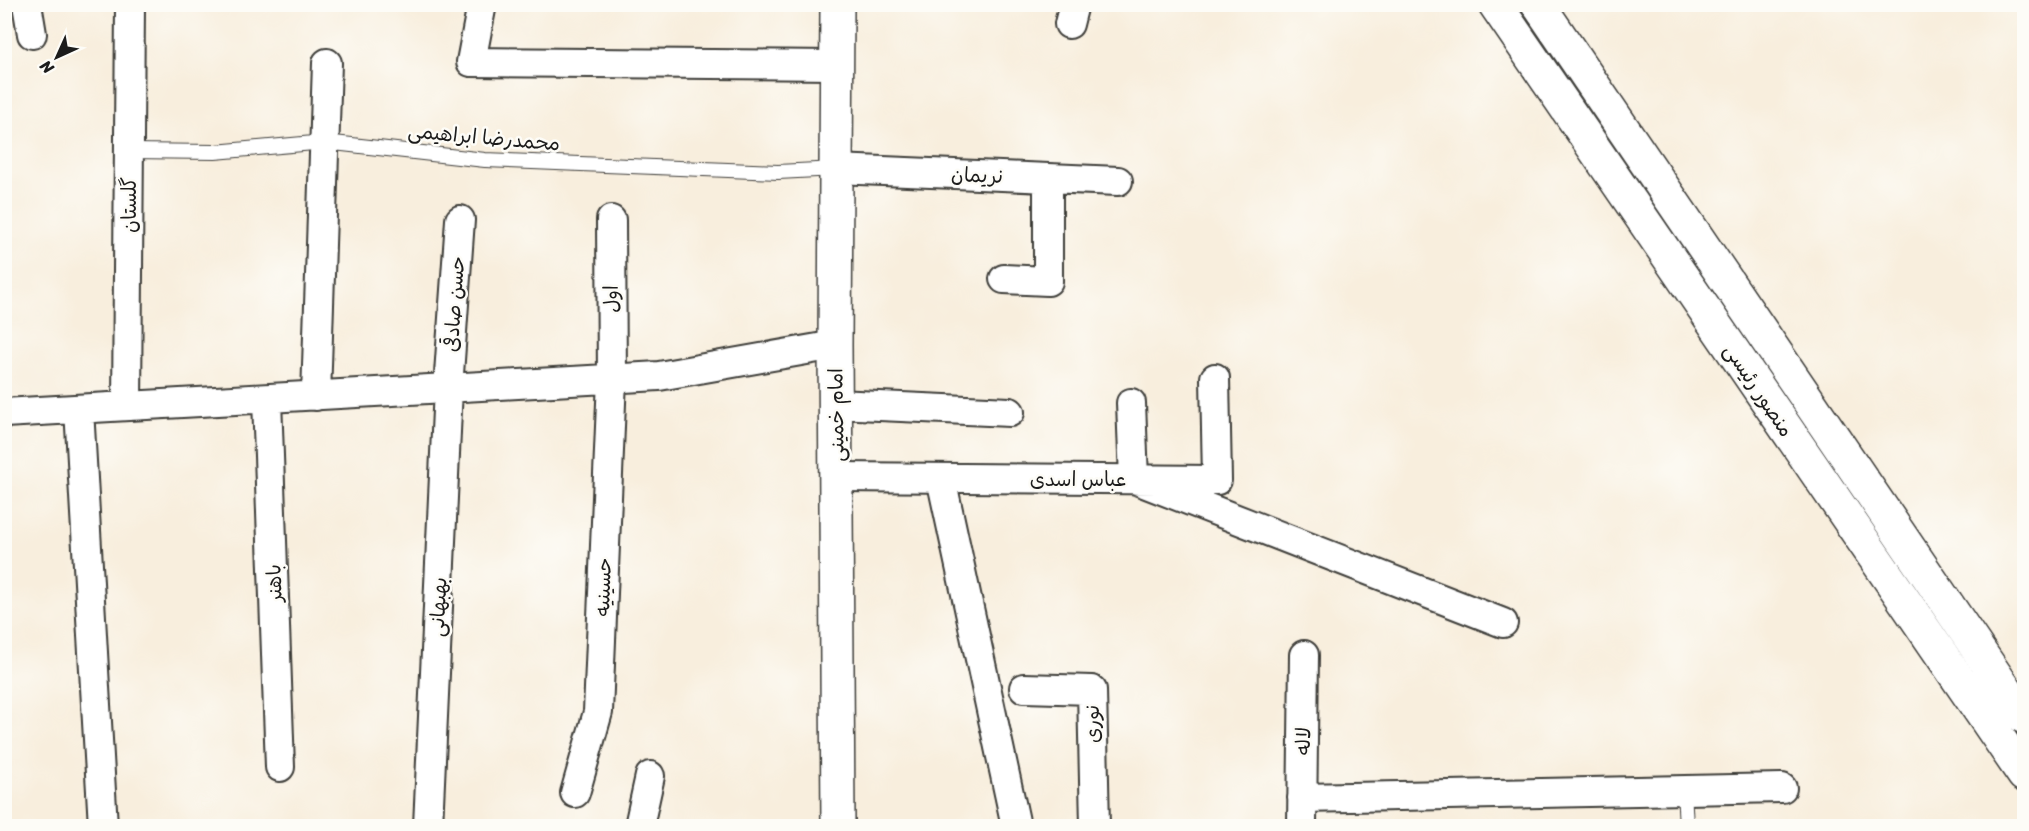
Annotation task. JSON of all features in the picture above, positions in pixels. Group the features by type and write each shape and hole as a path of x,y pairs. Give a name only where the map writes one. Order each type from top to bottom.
{"main road":[{"name":"امام خمینی","path":"837,4 835,345 838,826"},
{"name":"منصور رئیسی","path":"1495,4 2025,775"},
{"name":"منصور رئیسی","path":"1538,4 2025,717"}],"street":[{"path":"27,4 32,34"},
{"name":"گلستان","path":"127,406 130,4"},
{"path":"482,4 471,62 836,65"},
{"path":"316,396 327,63"},
{"name":"نریمان","path":"836,169 1118,181"},
{"path":"1004,279 1048,281 1048,178"},
{"name":"حسن صادقی","path":"448,388 460,220"},
{"name":"اول","path":"610,220 612,379"},
{"path":"4,413 658,376 835,345"},
{"name":"عباس اسدی","path":"837,477 1217,480 1215,378"},
{"name":"حسینیه","path":"575,792 598,711 612,379"},
{"name":"بهبهانی","path":"428,826 448,388"},
{"name":"باهنر","path":"267,399 280,767"},
{"path":"1131,403 1134,479 1503,623"},
{"path":"836,404 1010,412"},
{"path":"79,409 103,826"},
{"path":"941,478 1016,826"},
{"name":"لاله","path":"1302,826 1304,655"},
{"name":"نوری","path":"1024,688 1092,690 1095,826"},
{"path":"639,826 650,776"},
{"path":"1302,798 1782,788"}],"lane":[{"name":"محمدرضا ابراهیمی","path":"129,151 215,152 325,142 485,160 778,172 836,169"},
{"path":"1684,790 1686,826"}]}
